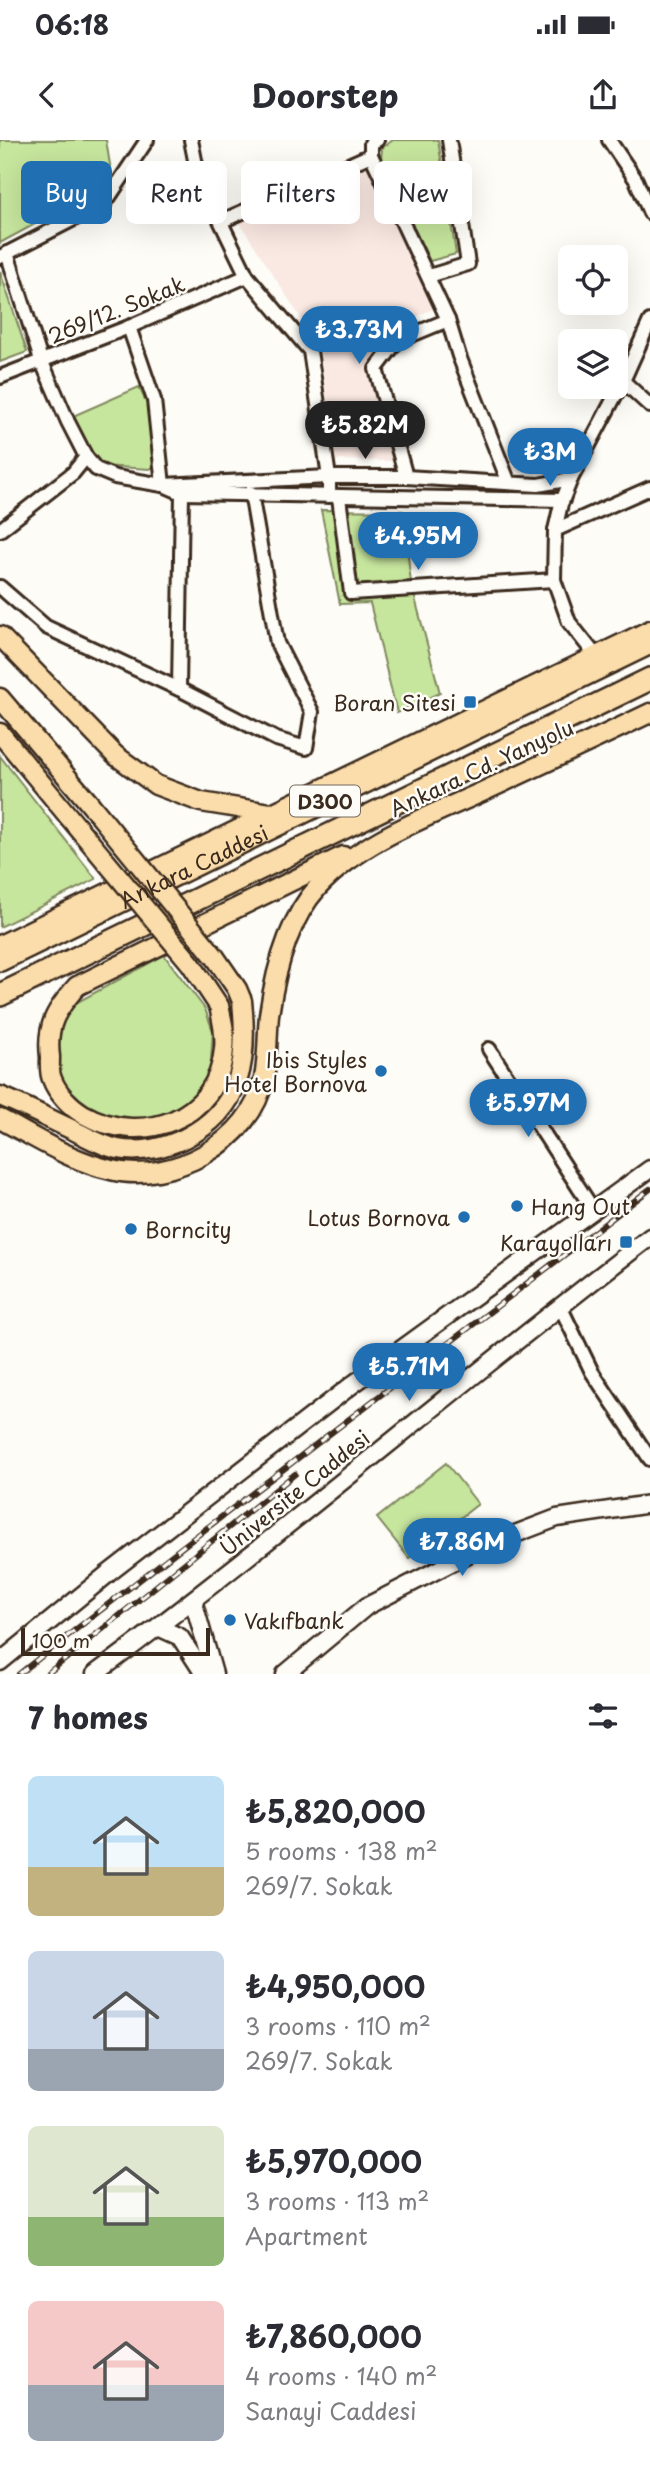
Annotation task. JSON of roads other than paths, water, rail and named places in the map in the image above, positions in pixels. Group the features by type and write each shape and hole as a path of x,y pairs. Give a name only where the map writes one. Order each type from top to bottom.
{"highway":[{"name":"Ankara Caddesi","path":"0,960 650,643"},
{"name":"Ankara Caddesi","path":"0,996 650,679"}],"main road":[{"path":"0,945 650,629"},
{"path":"0,636 115,755 156,785 201,802 270,813"},
{"path":"0,698 215,957 242,1000 246,1038 242,1068 234,1092 219,1114 199,1131 178,1142 139,1151 118,1149 0,1096"},
{"name":"Ankara Cd. Yanyolu","path":"0,1119 72,1157 112,1171 140,1173 164,1170 210,1152 229,1138 256,1100 264,1080 270,1013 281,960 290,935 316,889 337,870 386,835 650,713"},
{"path":"0,733 69,817 191,964 219,1006 224,1030 221,1068 215,1081 188,1114 166,1124 144,1128 122,1128 98,1122 71,1107 52,1079 48,1039 57,1008 77,986 386,835"},
{"path":"0,1661 352,1384 650,1169"},
{"name":"Üniversite Caddesi","path":"95,1674 193,1600 650,1237"},
{"path":"285,1674 367,1606 484,1546 557,1518 650,1504"},
{"path":"193,1600 214,1674"},
{"path":"158,1627 180,1637 204,1674"}],"street":[{"path":"148,140 105,202 3,255 41,360 68,422 86,457 96,469 115,477 163,485 329,477 406,477 538,485 571,479"},
{"path":"191,140 195,161"},
{"path":"429,276 468,264 449,140"},
{"path":"609,140 636,180 650,214"},
{"path":"227,218 372,145 448,320 459,356 509,483"},
{"path":"223,224 247,276 310,351 329,477 351,593 554,580"},
{"name":"269/12. Sokak","path":"0,377 129,327 247,276"},
{"path":"406,477 376,369 397,341 448,320"},
{"path":"628,370 650,321"},
{"path":"129,327 154,400 163,485"},
{"path":"628,386 650,406"},
{"path":"596,656 569,622 554,580 555,530 571,479 613,399"},
{"path":"0,530 73,474 86,457"},
{"path":"163,485 182,493 563,500"},
{"path":"555,530 650,488"},
{"path":"179,689 182,493"},
{"path":"0,587 46,627 179,689 276,739 306,748 312,712 277,643 251,493"},
{"path":"489,1049 594,1211"},
{"path":"560,1306 611,1404 650,1459"}],"railway":[{"path":"19,1674 650,1189"},
{"path":"47,1674 295,1474"}],"place":[{"name":"Boran Sitesi","path":"470,702"},
{"name":"Ibis Styles Hotel Bornova","path":"381,1071"},
{"name":"Hang Out","path":"517,1206"},
{"name":"Lotus Bornova","path":"464,1217"},
{"name":"Borncity","path":"131,1229"},
{"name":"Karayolları","path":"626,1242"},
{"name":"Vakıfbank","path":"230,1620"}]}
